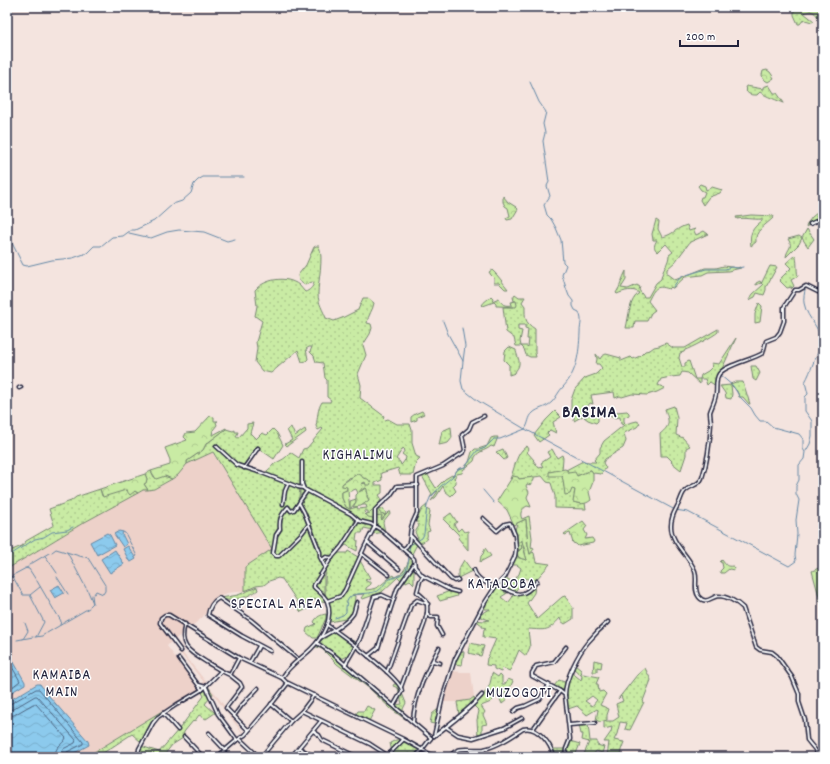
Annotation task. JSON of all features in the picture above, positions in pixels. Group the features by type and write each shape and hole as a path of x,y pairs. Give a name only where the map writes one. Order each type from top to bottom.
{"street":[{"path":"810,224 823,218"},
{"path":"817,757 816,751 807,740 805,720 799,702 799,694 792,676 777,656 772,652 760,650 756,647 743,608 726,598 717,596 703,600 699,597 696,591 695,571 676,542 671,530 671,525 672,517 682,494 686,489 698,484 702,480 708,459 710,444 710,412 716,396 716,383 719,374 728,366 741,363 763,353 766,341 776,337 780,332 784,321 784,307 795,290 799,290 806,286 818,292 823,288"},
{"path":"403,549 408,544 411,536 411,528 417,513 418,476 443,466 464,452 465,450 462,435 470,429 472,422 484,416"},
{"path":"216,446 234,464 303,488 353,515 359,520 375,526 390,537 414,559 414,564 418,572 423,576 450,590 458,592"},
{"path":"244,468 258,448"},
{"path":"302,462 303,488"},
{"path":"283,504 285,491 288,484"},
{"path":"327,601 340,596 345,590 375,526 375,510 380,504 390,497 397,486 418,485"},
{"path":"307,491 293,511 288,507 281,516 279,520 280,529 276,535 274,553 279,556 309,524"},
{"path":"299,503 309,524 325,567"},
{"path":"434,736 442,696 454,662 477,615 495,587 505,577 515,556 515,532 510,523 497,530 483,518"},
{"path":"282,678 298,659 317,643 327,625 329,617 327,601 314,586 325,567 341,547 359,520"},
{"path":"411,536 451,579 454,581 458,580"},
{"path":"367,542 399,569"},
{"path":"362,554 389,575"},
{"path":"322,560 325,557 332,558"},
{"path":"368,656 378,647 400,583 414,564"},
{"path":"474,570 485,583 495,587"},
{"path":"394,705 400,695 427,614 428,604 425,598 417,592 423,576"},
{"path":"498,585 512,593 521,594 529,590 537,581"},
{"path":"345,665 357,646 374,597 382,595 393,600"},
{"path":"270,651 208,615 210,607 219,598 251,620 298,659"},
{"path":"387,672 412,604 417,600 428,604"},
{"path":"320,638 335,630 353,613 357,602"},
{"path":"181,651 160,621 162,617 167,614 239,658 250,662 282,678 287,683 403,739 435,757"},
{"path":"427,614 431,617 438,617 437,626 442,635"},
{"path":"565,757 570,739 565,695 570,673 588,641 608,622"},
{"path":"185,624 182,636 184,644 192,654 230,675 240,683 242,687 226,707 248,730"},
{"path":"327,625 357,646 402,687"},
{"path":"317,643 334,654 431,738"},
{"path":"250,662 259,646"},
{"path":"565,695 561,691 532,676 532,671 538,665 554,662 566,647"},
{"path":"413,722 414,711 420,689 439,648"},
{"path":"230,675 239,658"},
{"path":"179,659 202,690"},
{"path":"433,660 440,663"},
{"path":"138,757 139,749 153,723 163,713 206,687 221,671"},
{"path":"217,757 245,735 287,683"},
{"path":"199,685 206,687"},
{"path":"513,712 518,708 540,699 549,685"},
{"path":"206,687 218,714 238,739 260,757 291,721 302,711 314,695"},
{"path":"234,716 258,688"},
{"path":"533,729 561,691 566,688"},
{"path":"415,757 423,750 431,738 466,712 482,695"},
{"path":"271,704 291,721"},
{"path":"302,711 370,744 387,755"},
{"path":"163,713 178,730"},
{"path":"446,727 458,735 473,738 504,728 522,718"},
{"path":"291,757 322,721"},
{"path":"569,725 595,723"},
{"path":"450,757 458,750 483,749 495,746 523,729 528,728 533,729 548,744 554,757"},
{"path":"312,731 319,735 322,740 357,757"},
{"path":"209,733 228,757"},
{"path":"184,737 203,757"},
{"path":"383,757 403,739"},
{"path":"299,748 315,757"},
{"path":"107,757 112,757"}],"shaded area":[{"path":"212,452 250,511 272,550 245,567 245,591 227,593 217,598 202,618 173,641 207,683 203,685 203,681 171,642 167,646 199,689 86,757 7,757 7,569 83,523 143,490 154,489 178,475 187,464"},
{"path":"452,671 471,672 474,697 463,702 441,702"},
{"path":"208,686 215,693 244,733 243,734 223,708"}],"green space":[{"path":"794,7 820,7 820,9 823,9 823,22 815,13 811,11 804,13 814,21 812,22 804,19 800,24 798,24 794,15"},
{"path":"767,70 774,78 768,82 763,79 762,75 763,71"},
{"path":"769,85 774,93 777,93 784,103 768,97 760,92 757,95 750,94 745,88 746,86 763,89 763,87"},
{"path":"700,184 705,186 706,190 712,187 722,190 720,193 709,197 703,205 700,200 705,192 698,186"},
{"path":"503,196 508,202 518,209 512,219 507,220 506,218 510,216 508,208 503,202"},
{"path":"818,212 816,217 820,217 823,212 823,218 806,227 812,217"},
{"path":"751,215 774,216 759,231 756,242 751,246 750,238 752,232 762,221 762,219 737,219 736,217"},
{"path":"656,220 659,222 658,229 662,237 669,235 687,225 689,231 695,229 694,231 696,235 704,231 708,234 690,242 675,262 667,269 667,274 675,280 705,268 724,266 741,268 728,271 708,272 702,275 685,277 673,288 671,287 669,289 661,287 656,289 648,301 655,310 651,313 647,321 635,321 634,328 626,328 631,304 639,293 631,290 616,293 626,271 626,280 621,288 628,289 637,285 640,287 639,290 644,297 648,297 656,283 661,279 669,255 673,252 666,244 658,252 655,249 657,240 653,240 652,234"},
{"path":"807,229 814,239 808,247 802,238"},
{"path":"799,236 802,238 799,244 786,257 790,246 788,239"},
{"path":"319,246 320,251 321,263 318,297 326,318 334,321 358,310 363,298 368,298 374,303 367,323 371,324 372,328 363,345 366,355 358,374 361,385 360,398 384,416 383,418 385,420 388,419 397,424 410,424 412,430 412,443 416,456 420,458 416,462 413,475 400,475 398,468 381,473 382,480 375,483 375,485 382,485 382,493 379,495 381,498 380,502 376,506 385,516 382,520 382,516 375,516 377,512 368,514 368,511 364,511 365,515 366,514 373,518 373,530 364,528 362,533 357,533 357,551 346,545 344,547 340,547 349,534 355,521 348,534 324,567 305,511 300,504 300,489 298,504 303,511 324,571 325,601 320,603 315,599 308,605 309,608 301,612 298,608 299,604 282,579 278,578 269,581 264,585 256,586 245,591 245,567 272,549 213,452 187,464 187,461 203,450 206,444 226,429 233,431 235,430 235,432 238,432 236,437 239,437 247,428 247,424 253,423 250,433 256,439 262,433 267,435 273,429 277,433 283,445 274,459 258,448 244,465 264,473 274,464 285,458 290,452 299,458 303,449 307,448 323,429 318,430 316,426 318,411 322,402 330,402 331,400 327,397 327,380 325,378 323,363 316,362 314,356 310,352 312,347 306,349 308,359 306,361 302,362 298,350 271,373 262,371 255,362 257,348 256,342 262,321 255,316 257,306 255,290 264,283 282,279 294,282 305,292 309,290 314,283 312,282 305,285 299,281 298,275 306,265 314,247","holes":["403,448 405,450 402,454 406,457 405,461 401,465 396,459","355,476 366,479 366,483 361,484 358,493 366,488 369,500 361,505 366,505 367,508 358,509 357,507 350,509 356,502 356,499 350,501 350,508 346,507 342,498 342,492 347,490 347,487 342,484 349,478"]},
{"path":"795,255 798,276 791,280 794,286 791,289 792,287 787,288 779,280 791,268 786,263"},
{"path":"770,266 777,267 766,287 764,295 757,293 755,297 749,300 763,285 761,283"},
{"path":"492,270 508,289 505,289 499,283 494,283 494,278 489,272"},
{"path":"515,294 519,297 525,297 522,302 525,306 526,319 527,322 535,329 536,357 526,355 524,349 521,346 516,346 514,338 506,332 503,307 513,307 516,301 514,301 513,297","holes":["518,325 525,325 525,328 528,329 528,347 521,346 520,341 522,331 518,330"]},
{"path":"491,296 493,298 492,301 499,298 504,304 512,305 511,302 516,301 517,305 516,307 496,306 494,302 483,306 482,305"},
{"path":"759,303 762,306 760,322 755,323 755,314"},
{"path":"718,329 718,332 712,336 680,353 679,358 682,367 685,367 685,363 689,361 695,379 700,379 700,384 688,373 682,372 680,376 661,379 658,385 665,388 647,395 632,394 615,398 614,392 591,395 593,404 590,403 585,413 582,415 583,416 574,421 574,414 571,414 571,400 575,389 585,378 596,374 602,368 599,364 596,364 596,354 600,359 606,354 621,358 621,361 631,357 633,359 640,356 645,351 666,343 673,348 685,348"},
{"path":"736,338 722,369 716,377 716,386 710,382 707,385 705,379 700,379 701,375 713,366 711,363 719,364"},
{"path":"509,347 516,350 519,367 515,373 509,375 509,365 504,360 505,351"},
{"path":"751,366 756,366 760,373 756,381 753,379"},
{"path":"743,382 750,404 743,397 739,397 737,391 730,384"},
{"path":"731,385 731,399 726,398 725,393 720,386"},
{"path":"674,406 677,418 676,435 683,438 690,446 686,448 686,455 681,470 671,462 672,461 667,456 661,456 660,434 666,428 668,423 665,409"},
{"path":"422,411 424,414 417,417 417,420 411,422 411,417"},
{"path":"555,411 561,417 553,422 556,433 550,430 547,433 549,435 539,442 534,435"},
{"path":"627,411 629,416 624,417 625,424 637,421 640,423 637,427 624,433 626,441 623,448 605,459 603,463 606,468 601,474 593,473 591,470 577,476 567,474 568,471 566,470 583,461 596,462 594,460 600,453 600,448 604,441 624,425 621,424 620,417 613,418 610,416 617,412"},
{"path":"588,415 595,415 598,417 598,421 596,423 584,417"},
{"path":"210,416 214,417 214,421 218,421 216,422 217,425 213,430 212,435 226,429 206,444 203,450 187,461 187,464 178,475 172,479 165,476 156,479 151,471 170,465 170,460 165,448 187,440 184,437 186,433 195,432"},
{"path":"291,427 295,436 305,429 306,432 287,446 285,444 292,440 287,430"},
{"path":"451,427 452,438 448,443 439,445 442,431"},
{"path":"498,437 494,447 491,446 479,453 475,457 474,461 463,470 462,473 457,474 454,478 456,483 453,486 456,491 451,496 445,491 443,486 436,497 431,501 438,491 435,492 430,498 432,494 421,474 426,472 436,488 445,479 452,475 453,476 458,469 465,467 475,449 487,446 491,438"},
{"path":"527,446 529,449 527,452 539,468 543,467 541,463 550,457 547,452 552,449 557,458 562,455 562,470 549,472 563,476 564,487 575,489 574,502 580,504 585,503 586,509 555,508 555,496 551,483 547,482 542,476 519,479 513,476 510,479 520,452"},
{"path":"503,449 507,458 504,460 496,452"},
{"path":"565,469 568,473 575,472 577,476 591,470 593,473 593,482 589,492 591,500 587,503 583,504 573,502 575,490 572,489 570,494 565,495 563,476 549,476 549,472"},
{"path":"151,471 154,477 165,476 172,479 154,489 148,490 144,484 147,479 145,474"},
{"path":"145,474 147,479 146,483 144,484 148,490 143,490 138,493 135,491 130,495 126,490 103,497 100,489"},
{"path":"357,474 368,479 371,483 370,485 366,485 365,482 361,484 363,487 359,492 366,488 367,497 369,500 361,506 353,507 356,502 356,495 358,493 356,489 348,492 350,509 346,507 342,498 342,492 347,490 347,487 342,486 342,484"},
{"path":"513,476 518,477 519,479 534,477 531,485 527,484 526,486 529,492 527,497 531,507 525,507 522,510 521,515 522,519 529,516 532,538 531,548 533,547 534,549 530,554 526,519 514,525 507,510 497,501"},
{"path":"100,489 102,496 125,490 138,493 83,523 7,569 7,552 22,546 26,541 54,525 49,509 71,501 76,497"},
{"path":"427,505 426,509 430,511 428,525 430,531 427,532 426,539 416,546 411,556 404,553 401,548 407,545 409,546 408,543 418,539 415,532 419,526 416,521 422,509"},
{"path":"383,508 386,513 385,516 384,514 380,513 378,509 381,510"},
{"path":"373,510 377,511 375,516 382,515 382,520 391,512 383,522 385,532 372,534 374,527 373,518 368,517 366,514"},
{"path":"451,513 457,522 454,524 458,531 461,528 464,532 468,531 468,550 458,538 460,537 458,534 443,519"},
{"path":"526,519 530,554 533,552 534,553 536,562 550,564 534,582 525,578 514,593 518,595 529,589 536,581 534,593 527,603 537,619 565,596 573,608 573,619 565,624 560,618 552,626 546,629 528,629 530,647 526,656 519,650 510,671 502,668 501,672 494,669 494,666 486,665 487,658 496,639 483,637 484,629 486,628 482,627 482,625 475,620 489,620 478,616 490,609 483,609 477,616 486,600 493,595 489,596 496,585 506,578 513,582 519,574 521,568 511,563 516,553 519,558 527,560 523,545 520,541 522,548 516,552 515,530 517,523","holes":["504,587 508,591 514,592 508,603 501,597 509,592 505,593 503,588"]},
{"path":"583,521 587,526 584,530 587,535 585,539 592,538 594,541 593,543 578,546 573,543 570,533 564,534"},
{"path":"522,540 527,560 520,558 516,552 522,548 520,541"},
{"path":"485,548 491,556 480,562 481,556"},
{"path":"348,551 358,557 370,578 365,580 371,582 366,590 381,585 394,575 395,577 399,575 405,569 409,560 414,556 414,584 410,580 404,583 398,577 382,592 363,599 361,598 364,594 352,595 355,596 354,607 348,620 345,619 330,622 323,630 327,614 324,568 334,553 347,553"},
{"path":"464,560 472,571 458,578 458,570"},
{"path":"722,560 726,565 733,566 735,568 734,570 729,569 724,573 721,573 720,571 723,568 722,563 720,562"},
{"path":"823,566 823,611 812,571"},
{"path":"257,587 258,590 250,595 235,600 225,600 221,598 238,595"},
{"path":"455,589 457,596 440,601 437,596"},
{"path":"326,614 326,618 317,638 313,638 306,632 307,628 316,624 314,622 318,617"},
{"path":"335,631 359,644 353,653 340,660 360,675 359,678 396,705 402,704 398,688 393,686 394,684 397,684 399,686 406,703 403,709 405,719 391,709 370,689 337,664 322,649 314,647 312,649 316,640 321,641 329,633"},
{"path":"470,643 484,646 481,656 468,653"},
{"path":"460,650 464,652 462,665 454,664 455,659"},
{"path":"594,660 602,662 601,668 597,667 597,672 593,672"},
{"path":"575,665 581,670 582,675 599,677 596,684 598,684 599,692 603,691 606,694 600,705 609,709 607,720 600,722 596,720 597,709 587,715 577,706 568,709 566,691 570,674 571,672 581,680 582,676 573,668","holes":["592,696 597,700 592,706 585,701"]},
{"path":"645,668 651,680 643,701 644,702 630,730 625,729 627,723 620,722 614,740 624,742 620,757 607,757 609,742 604,742 611,732 612,727 604,729 604,721 613,721 619,717 616,704 623,701 621,696 618,699 637,675"},
{"path":"492,673 498,677 500,674 502,676 502,684 505,684 508,679 513,681 509,690 503,695 507,700 502,704 498,695 491,702 481,706 485,712 483,715 487,724 482,725 482,734 478,736 477,720 479,711 473,705 488,688"},
{"path":"559,680 567,683 565,694 554,686"},
{"path":"203,685 208,686 213,694 205,704 215,713 206,719 199,715 184,732 183,738 172,745 165,754 167,757 139,757 141,746 159,752 204,696 201,691 203,689"},
{"path":"474,697 476,701 459,715 457,702 470,700"},
{"path":"367,706 375,710 369,721 356,714 358,711 364,711"},
{"path":"439,710 434,724 430,723 432,714"},
{"path":"162,711 152,723 141,742 132,734 97,757 86,757"},
{"path":"588,724 590,741 597,741 597,745 604,747 602,753 596,751 592,757 583,757 589,742 582,740 583,734 581,734 579,725"},
{"path":"402,739 420,750 411,757 409,753 401,757 393,757 390,743"},
{"path":"570,741 580,744 575,756 580,757 565,755"},
{"path":"553,749 565,749 563,753 564,757 552,757"}],"water":[{"path":"119,531 123,532 122,534 127,544 123,547 114,534"},
{"path":"107,533 110,535 115,545 97,555 90,542"},
{"path":"128,546 136,559 131,562 123,549"},
{"path":"115,550 124,564 110,573 101,559"},
{"path":"59,585 64,593 55,598 50,590"},
{"path":"7,650 25,684 7,695"},
{"path":"37,684 40,684 88,741 89,745 67,757 7,757 7,702"}],"waterway":[{"path":"335,618 346,612 346,604 351,596 377,591 381,589 388,580 405,572 408,564 410,545 422,538 424,534 427,505 430,498 452,477 458,469 465,467 477,451 485,448 494,439 500,439 525,429 531,415 535,411 547,406 555,399 568,381 574,369 579,348 581,318 579,312 575,310 573,306 573,301 569,296 562,275 566,265 563,262 561,240 551,219 547,215 544,205 550,196 547,186 549,182 543,141 545,133 543,124 546,112 539,102 530,82"},
{"path":"7,233 23,265 27,266 52,260 73,258 87,253 94,246 101,246 112,237 123,236 131,230 135,230 154,221 173,204 182,201 191,193 194,184 203,177 244,177"},
{"path":"129,233 151,238 167,232 179,230 204,232 227,241 235,239"},
{"path":"673,287 683,276 706,269 743,267"},
{"path":"805,288 804,303 808,314 820,334 821,346"},
{"path":"443,321 448,334 463,361 461,381 463,389 478,401 525,429 675,510 688,512 789,566 796,561 796,520 799,500 796,494 796,486 799,480 799,465 804,459 805,452 803,449 803,439 799,434 773,427 766,421 760,421 733,386 720,375"},
{"path":"462,328 465,346 463,361"},
{"path":"806,451 812,436 812,421 805,411 805,397 808,394 805,382 817,354 823,345"},
{"path":"483,490 494,503"},
{"path":"7,557 35,539 44,537 52,532 67,530 73,527"},
{"path":"123,532 125,533 137,556 135,557"},
{"path":"52,552 56,549 83,557"},
{"path":"67,552 86,588"},
{"path":"29,565 49,553"},
{"path":"45,556 57,573"},
{"path":"85,557 88,558 105,585"},
{"path":"15,574 28,567"},
{"path":"25,568 29,569 36,580"},
{"path":"7,579 14,575"},
{"path":"10,577 13,577 23,595 30,595"},
{"path":"57,577 68,594"},
{"path":"37,581 54,610"},
{"path":"94,594 96,591 103,594 105,591 105,586"},
{"path":"36,637 44,622 30,595 40,587"},
{"path":"87,589 93,603"},
{"path":"90,606 93,603 92,595"},
{"path":"65,622 89,608"},
{"path":"55,611 61,621 60,625"},
{"path":"23,639 28,631 25,623"},
{"path":"47,633 64,623"},
{"path":"35,637 45,634"},
{"path":"17,640 33,637"}],"district":[{"name":"BASIMA","path":"590,411"},
{"name":"KIGHALIMU","path":"358,454"},
{"name":"KATADOBA","path":"502,583"},
{"name":"SPECIAL AREA","path":"277,603"},
{"name":"KAMAIBA MAIN","path":"62,682"},
{"name":"MUZOGOTI","path":"519,692"}]}
